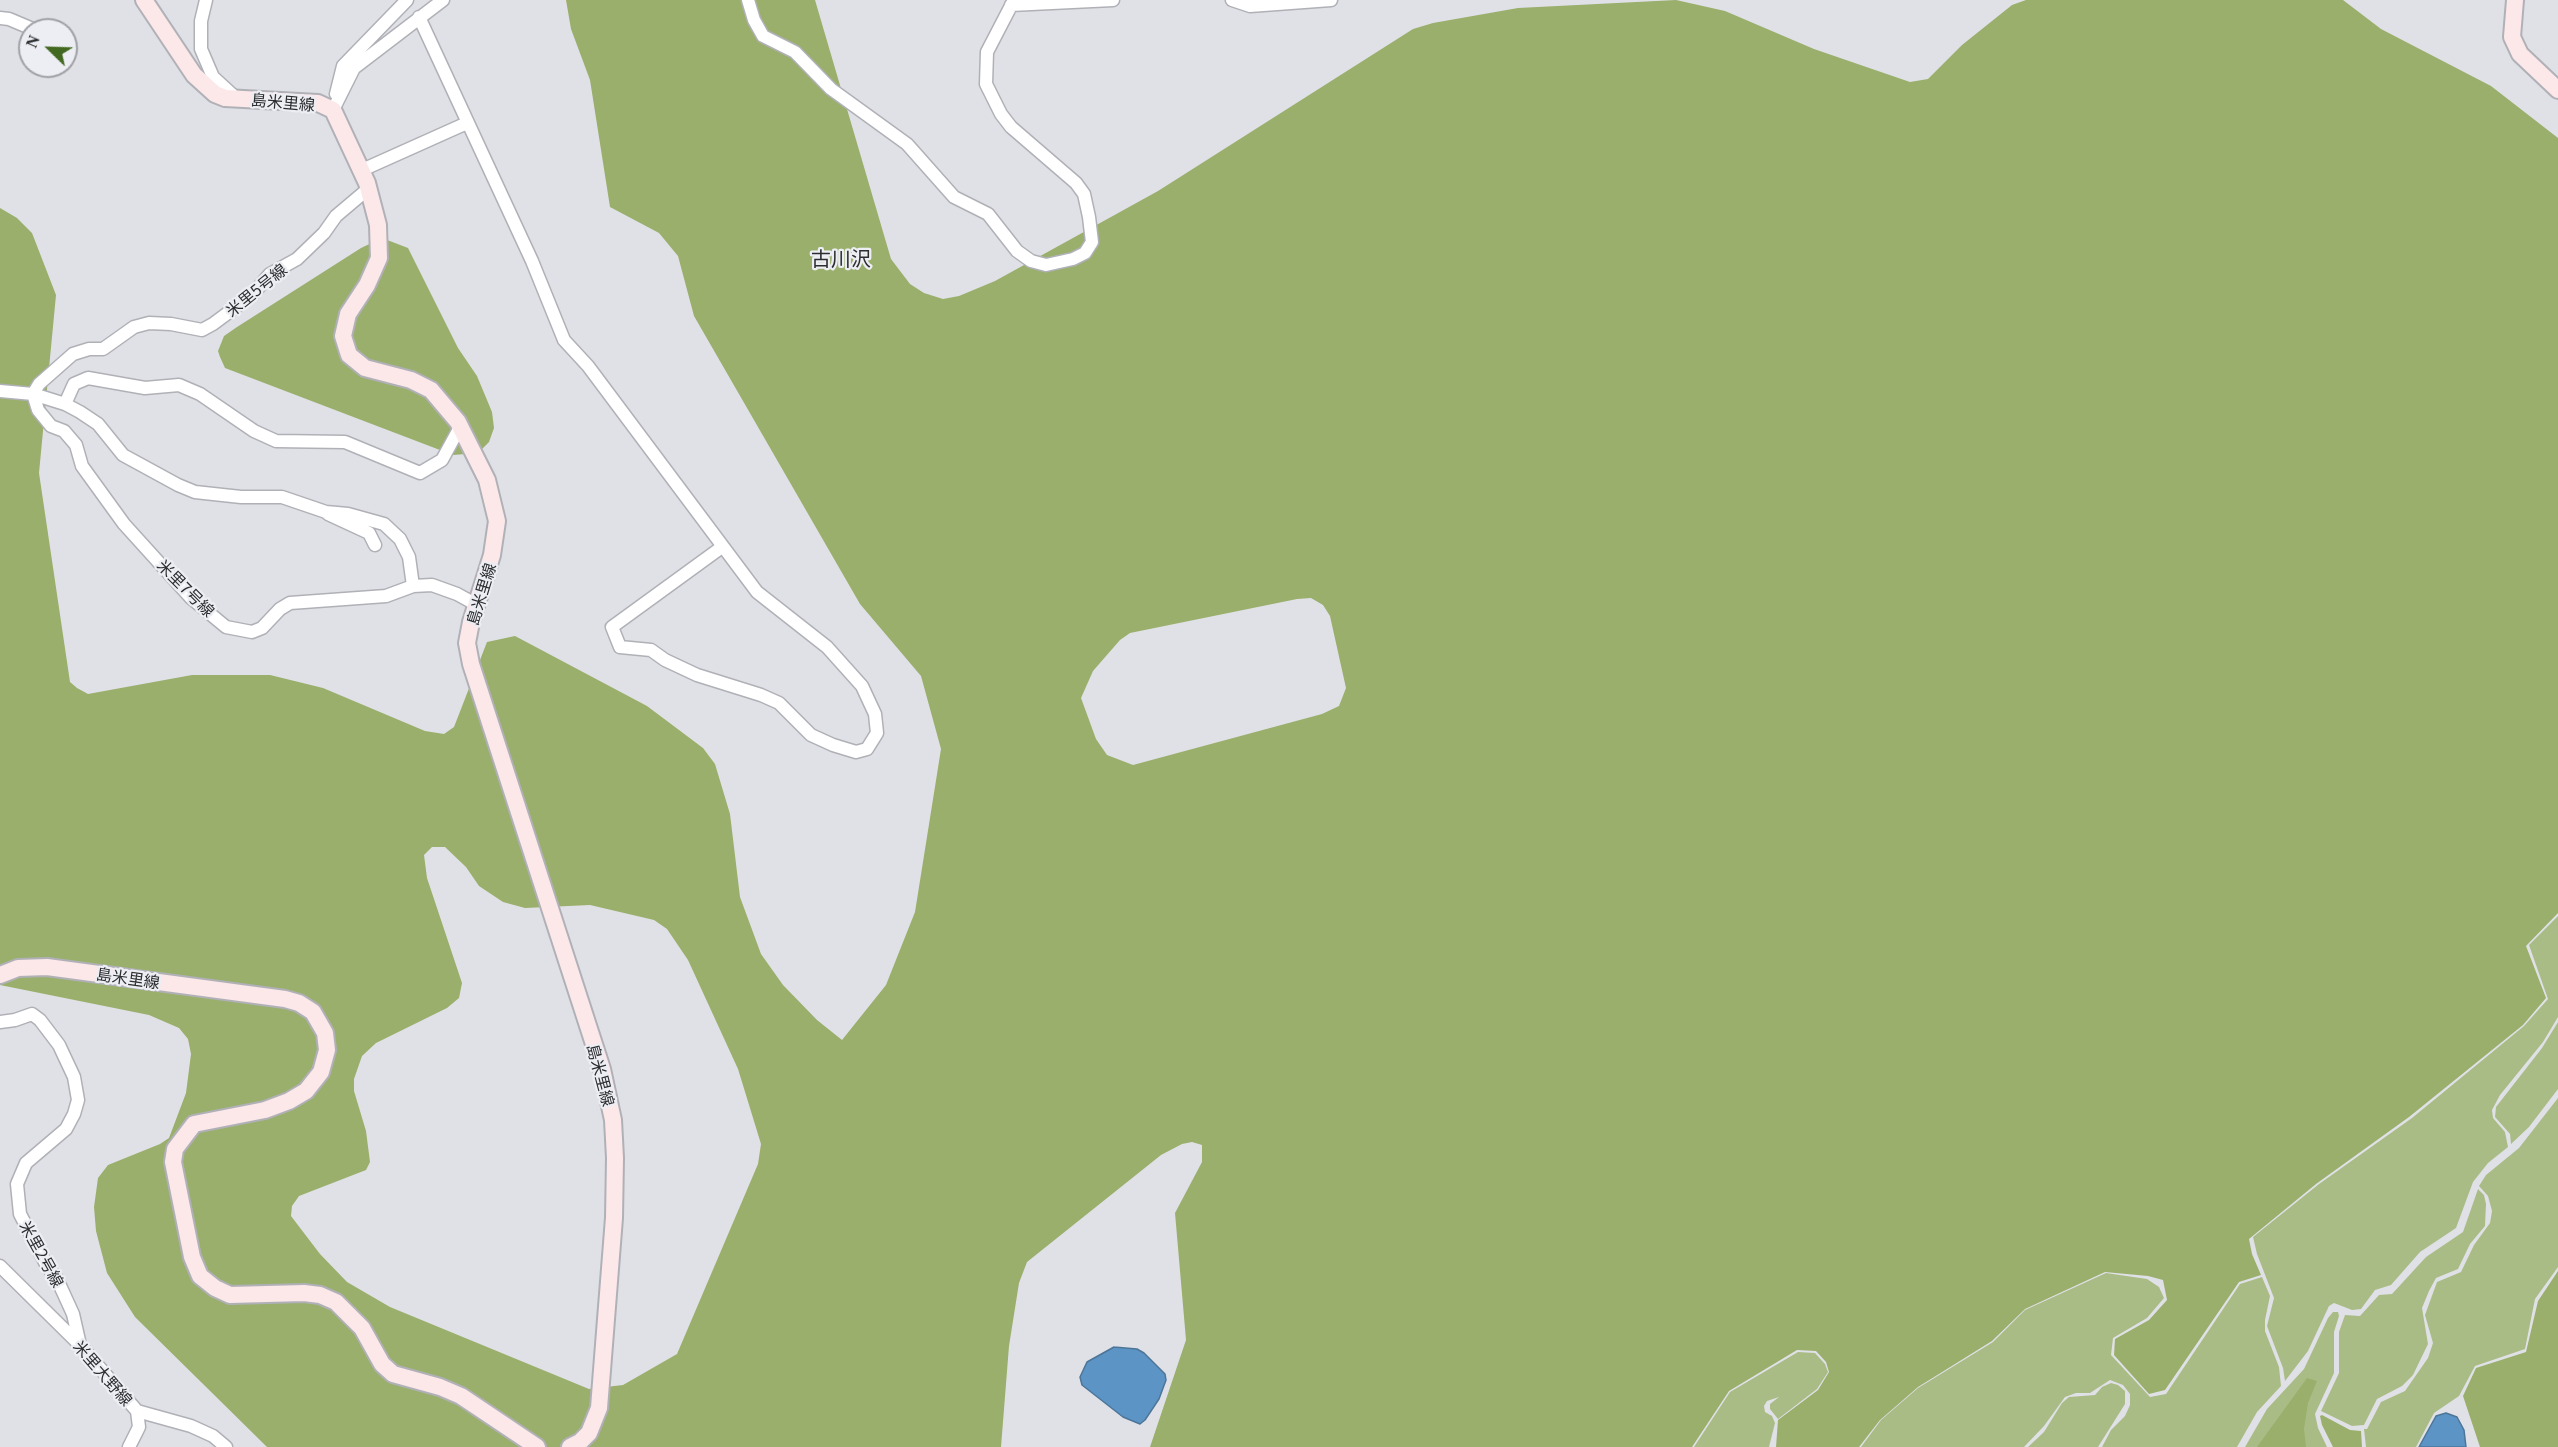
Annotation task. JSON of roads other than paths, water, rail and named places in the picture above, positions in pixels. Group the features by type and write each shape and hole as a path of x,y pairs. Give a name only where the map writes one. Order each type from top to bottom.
{"street":[{"name":"島米里線","path":"144,0 202,85 215,94 237,99 318,103 333,110 362,170 378,225 379,258 367,285 348,314 343,336 349,355 365,368 411,380 431,390 460,427 487,480 497,520 492,555 467,643 471,664 602,1069 613,1120 614,1218 599,1408 589,1433 580,1442 570,1447"},
{"path":"206,0 201,21 201,49 213,77 237,99"},
{"path":"333,110 343,66 407,0"},
{"path":"333,110 354,68 443,0"},
{"path":"748,0 754,20 763,36 795,52 831,89 907,144 954,197 988,214 1017,251 1031,261 1046,265 1073,259 1085,253 1092,242 1084,194 1076,183 1011,127 1001,114 986,84 987,52 1011,2 1113,0"},
{"path":"1232,0 1250,6 1331,0"},
{"path":"2515,0 2512,37 2520,54 2558,90"},
{"path":"419,17 532,261 564,340 588,366 757,592 827,647 861,686 875,714 877,734 867,750 856,752 811,735 787,710 770,699 697,675 665,660 651,650 620,647 612,627 722,547"},
{"path":"0,18 18,23"},
{"path":"362,170 467,123"},
{"name":"米里5号線","path":"33,394 39,384 74,354 89,349 103,348 134,327 160,323 202,330 213,324 252,295 270,274 297,259 324,233 336,216 368,189"},
{"path":"65,404 74,384 88,378 145,388 179,385 200,394 254,431 276,441 345,442 420,473 442,460 460,427"},
{"path":"0,392 33,394 65,404 98,424 123,455 195,492 282,497 322,511 343,523 369,533 375,545"},
{"name":"米里7号線","path":"33,394 38,411 51,426 64,431 76,445 82,466 124,524 191,598 226,627 252,632 262,628 280,609 291,603 386,596 413,586 432,585 477,604"},
{"path":"322,511 348,514 384,524 400,538 409,557 413,586"},
{"name":"島米里線","path":"0,975 18,968 47,967 285,999 299,1003 313,1012 325,1033 327,1050 321,1072 306,1091 289,1101 265,1110 194,1124 175,1149 173,1162 192,1257 200,1276 215,1288 230,1295 304,1293 320,1295 336,1302 362,1328 382,1364 393,1374 440,1387 460,1396 537,1447"},
{"name":"米里2号線","path":"0,1022 32,1014 40,1020 59,1046 74,1077 78,1100 74,1114 66,1129 26,1163 18,1184 20,1214 47,1266 57,1279 73,1314 80,1345"},
{"name":"米里大野線","path":"0,1266 80,1345 137,1411 191,1426 213,1436 224,1447"},
{"path":"129,1447 139,1427 137,1411"},
{"path":"207,1447 209,1441 224,1447"}],"water":[{"path":"1114,1347 1137,1349 1165,1374 1166,1380 1159,1399 1140,1424 1123,1417 1082,1385 1080,1377 1087,1362"},
{"path":"2446,1413 2457,1417 2464,1430 2466,1447 2419,1447 2436,1416"}],"district":[{"name":"古川沢","path":"841,258"}]}
